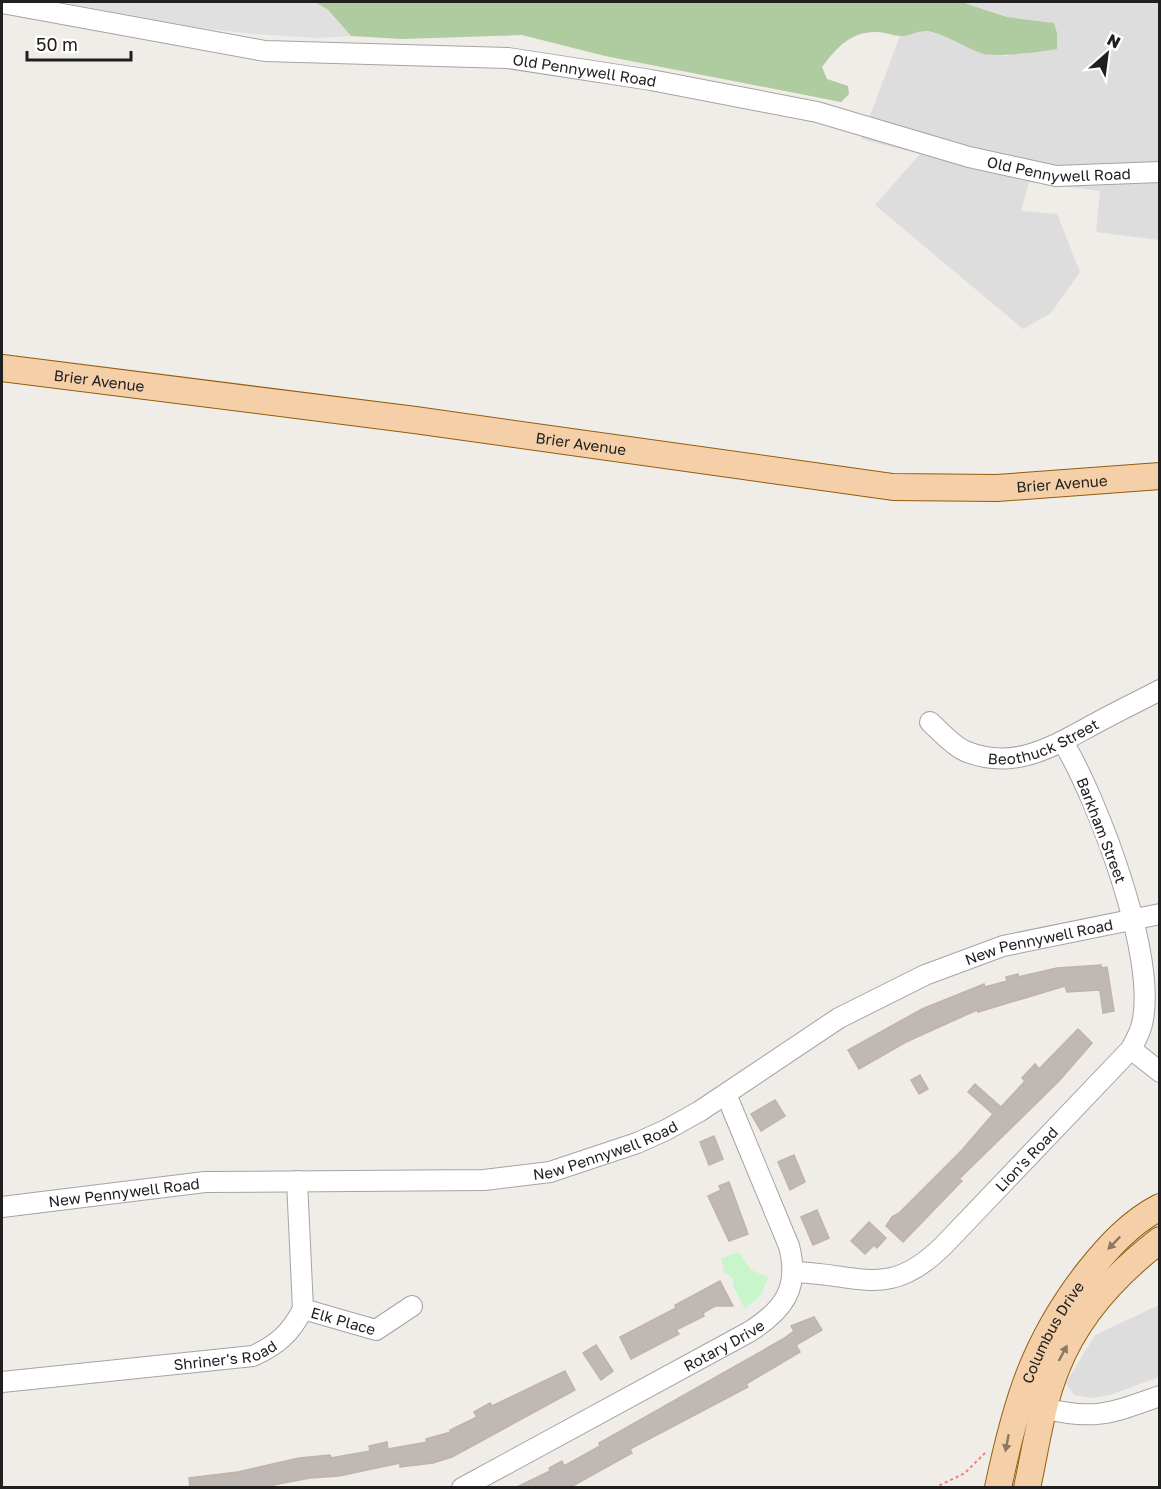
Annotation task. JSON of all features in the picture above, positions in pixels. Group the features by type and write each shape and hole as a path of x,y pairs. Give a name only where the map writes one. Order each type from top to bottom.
{"main road":[{"name":"Brier Avenue","path":"2,368 427,422 893,487 997,488 1160,476"},
{"name":"Columbus Drive","path":"998,1488 1019,1400 1043,1340 1101,1255 1125,1231 1160,1207"},
{"name":"Columbus Drive","path":"1027,1488 1044,1408 1057,1365 1087,1313 1121,1272 1160,1240"},
{"path":"1019,1400 1044,1408"}],"street":[{"name":"Old Pennywell Road","path":"2,3 265,51 508,58 651,80 817,112 969,157 1056,176 1160,172"},
{"name":"Beothuck Street","path":"930,722 962,750 994,760 1027,757 1063,742 1160,690"},
{"name":"Barkham Street","path":"1063,742 1088,787 1101,820 1132,921"},
{"name":"New Pennywell Road","path":"2,1207 205,1182 484,1180 550,1172 637,1143 675,1125 726,1094 839,1018 925,975 1003,946 1160,914"},
{"name":"Lion's Road","path":"794,1272 877,1281 897,1278 914,1272 943,1246 1131,1049 1142,1024 1144,997 1132,921"},
{"path":"1131,1049 1160,1072"},
{"name":"Rotary Drive","path":"462,1488 764,1322 783,1304 790,1291 794,1272 789,1246 726,1094"},
{"path":"297,1181 303,1309"},
{"name":"Elk Place","path":"303,1309 376,1330 412,1306"},
{"name":"Shriner's Road","path":"2,1382 253,1356 283,1339 295,1325 303,1309"},
{"path":"1044,1408 1077,1416 1097,1416 1160,1396"}],"path":[{"path":"934,1488 965,1473 986,1451"}],"shaded area":[{"path":"60,2 315,2 328,10 351,36 319,38 253,34 194,27"},
{"path":"961,2 1159,2 1159,240 1096,232 1100,191 1029,182 1021,211 1057,214 1080,272 1051,313 1023,329 875,205 920,154 861,139 900,36 925,30 958,41 983,53 1006,56 1022,51 1043,52 1053,23 1007,17"},
{"path":"1159,1305 1159,1377 1110,1395 1092,1398 1074,1395 1066,1383 1095,1335"}],"green space":[{"path":"315,2 961,2 1007,17 1054,23 1057,33 1057,49 991,55 928,31 901,36 868,32 852,37 833,53 822,67 827,79 848,86 849,94 841,102 605,56 522,35 402,39 351,36 328,10"},
{"path":"739,1252 751,1270 768,1277 761,1295 745,1309 733,1286 733,1278 724,1272 721,1258"}],"building":[{"path":"1101,965 1101,968 1107,967 1114,1011 1103,1013 1100,990 1067,992 1065,986 978,1012 977,1010 906,1042 859,1069 848,1050 922,1009 984,984 985,987 1007,981 1006,977 1018,974 1018,977 1057,968"},
{"path":"1078,1029 1092,1043 1059,1081 959,1179 962,1181 903,1242 886,1226 892,1217 899,1213 962,1150 993,1114 968,1092 975,1084 1001,1107 1025,1081 1022,1078 1035,1064 1039,1069"},
{"path":"920,1075 928,1089 919,1094 911,1080"},
{"path":"775,1100 785,1116 761,1131 751,1114"},
{"path":"714,1136 723,1159 709,1165 700,1142"},
{"path":"794,1155 805,1182 790,1190 778,1162"},
{"path":"729,1182 748,1234 729,1241 708,1196 721,1190 719,1186"},
{"path":"817,1210 829,1238 813,1245 801,1217"},
{"path":"869,1222 886,1238 877,1248 874,1245 865,1254 851,1241"},
{"path":"720,1281 733,1306 715,1306 703,1313 704,1316 676,1330 679,1334 631,1359 620,1337 676,1308 675,1305"},
{"path":"814,1317 822,1330 796,1345 800,1352 746,1384 748,1387 630,1449 632,1453 569,1488 515,1488 550,1471 549,1468 562,1461 564,1466 600,1446 599,1443 783,1339 794,1331 791,1326"},
{"path":"596,1345 613,1371 601,1380 583,1353"},
{"path":"565,1371 575,1390 452,1457 433,1463 400,1467 400,1463 339,1476 310,1478 273,1485 273,1488 190,1488 189,1478 238,1472 299,1458 330,1455 331,1458 370,1451 369,1446 387,1442 388,1449 427,1442 426,1439 451,1432 450,1430 477,1417 474,1412 490,1403 492,1406"}]}
